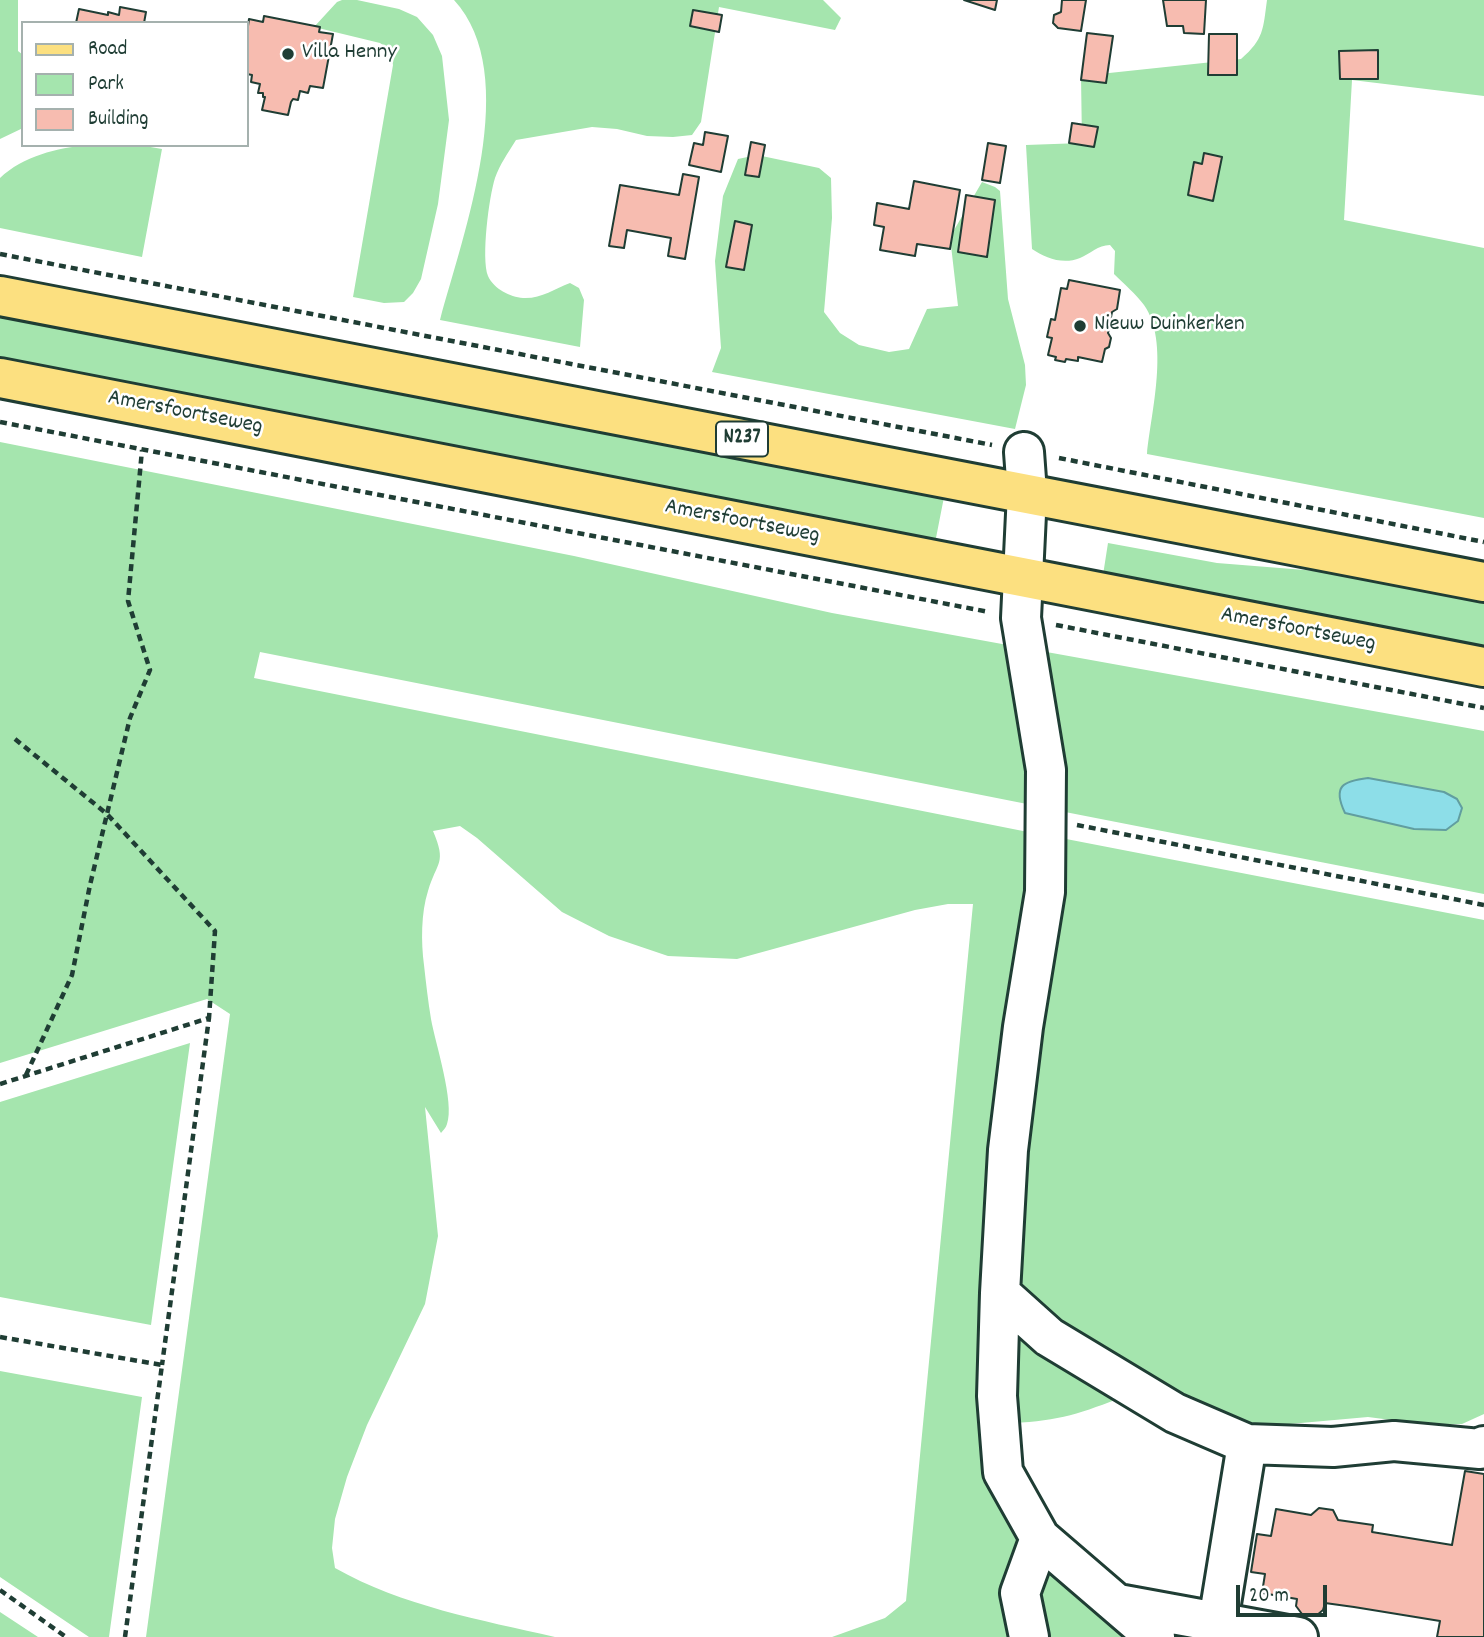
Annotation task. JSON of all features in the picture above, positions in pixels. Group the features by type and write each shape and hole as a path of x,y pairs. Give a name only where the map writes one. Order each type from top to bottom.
{"main road":[{"name":"N237","path":"0,296 1484,582"},
{"name":"Amersfoortseweg","path":"0,378 1484,667"}],"lane":[{"path":"1024,452 1027,493 1021,618 1046,770 1045,892 1023,1027 1008,1150 997,1396 1003,1472 1040,1538 1155,1637"},
{"path":"1000,1293 1049,1337 1175,1413 1247,1444 1333,1447 1394,1441 1480,1449 1484,1446"},
{"path":"1203,1626 1247,1444"},
{"path":"1029,1637 1020,1593 1040,1538"},
{"path":"1114,1604 1203,1626 1298,1637"}],"path":[{"path":"0,254 1484,541"},
{"name":"Amersfoortseweg","path":"0,422 1484,708"},
{"path":"26,1075 72,975 90,885 130,718 150,670 128,601 142,450"},
{"path":"15,739 107,814 173,882 215,931 209,1018 125,1637"},
{"path":"1045,819 1484,905"},
{"path":"0,1084 209,1018"},
{"path":"0,1337 162,1365"},
{"path":"0,1590 66,1637"}],"green space":[{"path":"0,0 18,0 21,129 0,139"},
{"path":"342,0 357,0 399,9 417,17 433,35 442,56 449,120 438,204 421,279 404,302 384,303 353,297 393,65 390,50 380,43 314,27"},
{"path":"454,0 823,0 841,18 835,30 719,7 701,122 692,135 647,136 592,127 516,140 499,168 493,187 486,242 488,276 503,292 523,298 542,295 570,283 579,288 584,300 580,347 440,320 473,201 486,112 484,70 474,32"},
{"path":"1267,0 1484,0 1484,96 1352,80 1344,220 1484,248 1484,518 1147,454 1157,378 1156,338 1152,320 1144,305 1114,274 1115,251 1110,245 1106,245 1080,258 1061,261 1048,258 1032,249 1026,145 1082,143 1081,76 1241,59 1261,33"},
{"path":"64,148 162,149 142,257 0,228 0,178 19,164"},
{"path":"757,155 819,168 831,178 832,218 824,312 840,333 859,345 889,352 909,349 927,309 958,306 950,237 982,182 1000,191 1008,299 1025,365 1026,385 1015,429 712,372 721,348 715,261 723,196 738,159"},
{"path":"0,311 944,497 935,543 0,363"},
{"path":"0,442 574,556 832,613 1013,646 1032,805 260,652 254,678 1033,833 1000,1077 1023,1536 1013,1637 832,1637 885,1618 906,1601 973,904 948,904 915,910 737,959 668,956 609,936 562,912 460,826 433,831 440,857 426,900 422,928 430,1012 444,1072 449,1114 441,1133 425,1107 438,1236 425,1304 367,1425 347,1477 335,1519 332,1548 335,1568 387,1592 471,1618 555,1637 146,1637 230,1014 207,999 0,1063"},
{"path":"1108,543 1217,563 1355,574 1484,599 1484,650 1103,575"},
{"path":"1041,651 1484,731 1484,894 1060,811","holes":["1457,799 1461,808 1458,821 1446,830 1414,829"]},
{"path":"1061,838 1484,920 1484,1414 1462,1424 1430,1425 1368,1417 1256,1427 1173,1394 1012,1291"},
{"path":"190,1043 151,1325 0,1297 0,1102"},
{"path":"1011,1323 1125,1396 1070,1415 1013,1423"},
{"path":"0,1371 142,1397 109,1637 89,1637 0,1577"},
{"path":"1048,1561 1140,1637 1042,1637 1037,1583"},
{"path":"0,1612 38,1637 0,1637"}],"water":[{"path":"1368,778 1444,792 1457,799 1462,808 1458,821 1446,830 1414,829 1345,813 1340,797 1342,786"}],"building":[{"path":"964,0 997,0 995,10"},
{"path":"1062,0 1086,0 1081,31 1058,28 1053,23 1054,15 1061,12"},
{"path":"1163,0 1206,0 1204,34 1184,33 1183,26 1167,26"},
{"path":"120,7 146,12 144,21 76,21 79,9 119,15"},
{"path":"693,10 722,15 719,32 690,26"},
{"name":"Villa Henny","path":"264,16 320,27 319,32 333,34 323,88 310,86 308,93 300,91 298,100 293,99 291,102 288,115 262,110 265,97 263,93 258,93 260,84 251,82 252,75 248,74 249,19 263,22"},
{"path":"1087,33 1113,36 1106,83 1081,80"},
{"path":"1209,34 1237,34 1237,75 1208,75"},
{"path":"1378,50 1378,79 1340,79 1339,51"},
{"path":"1072,123 1098,127 1094,147 1069,143"},
{"path":"705,132 728,136 721,172 689,165 694,143 703,145"},
{"path":"751,142 765,145 759,177 745,175"},
{"path":"988,143 1006,146 1000,183 982,180"},
{"path":"1204,153 1222,157 1213,201 1188,195 1194,162 1202,164"},
{"path":"683,174 699,177 685,259 668,256 671,238 627,230 624,248 609,246 620,185 679,195"},
{"path":"914,181 960,190 950,249 917,244 915,256 880,250 884,227 874,225 877,203 909,209"},
{"path":"966,195 995,200 987,257 958,252"},
{"path":"735,221 752,225 744,270 726,267"},
{"name":"Nieuw Duinkerken","path":"1069,280 1120,290 1117,309 1112,312 1108,333 1111,338 1109,347 1105,349 1102,362 1078,357 1078,361 1066,359 1065,362 1048,355 1052,338 1047,337 1051,319 1055,320 1061,288 1067,289"},
{"path":"1465,1471 1484,1474 1484,1637 1437,1637 1440,1621 1325,1603 1323,1610 1316,1616 1302,1614 1296,1606 1297,1599 1262,1593 1265,1574 1251,1572 1257,1534 1271,1536 1276,1509 1311,1515 1319,1508 1333,1510 1338,1520 1373,1525 1372,1532 1452,1545"}],"place":[{"name":"Villa Henny","path":"288,54"},
{"name":"Nieuw Duinkerken","path":"1080,326"}]}
